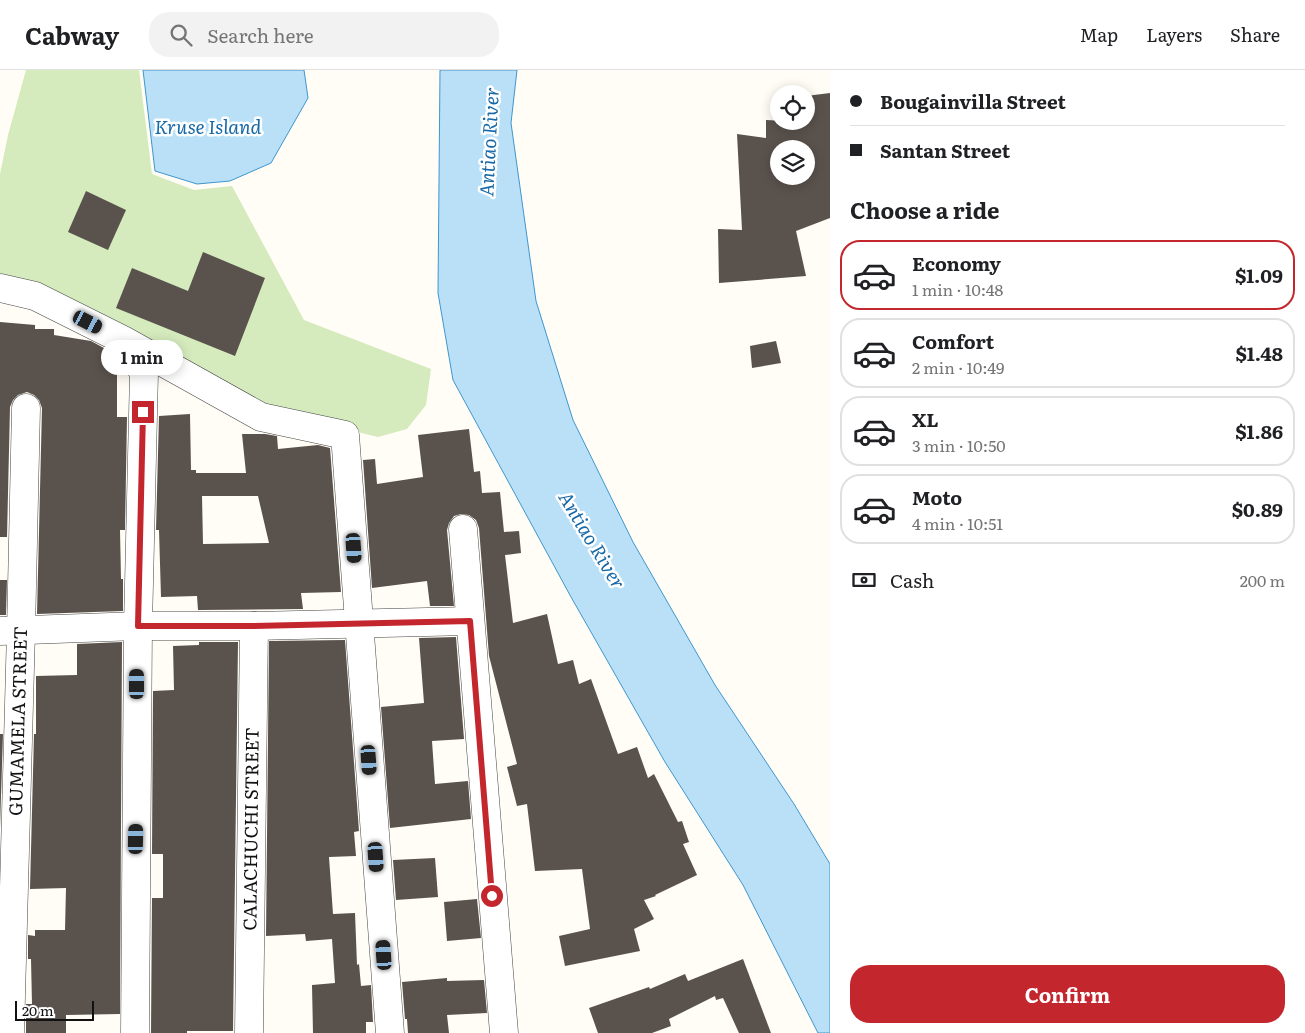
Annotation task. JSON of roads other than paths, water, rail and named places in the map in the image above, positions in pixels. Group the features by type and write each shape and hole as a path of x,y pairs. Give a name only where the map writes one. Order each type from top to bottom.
{"street":[{"path":"0,288 36,296 123,340 261,417 345,435 390,1033"},
{"path":"123,340 144,373 138,626 135,1033"},
{"name":"GUMAMELA STREET","path":"10,1033 11,631 26,408"},
{"path":"463,529 504,1033"},
{"path":"11,631 138,626 254,626 470,621"},
{"name":"CALACHUCHI STREET","path":"249,1033 254,626"}],"water":[{"name":"Kruse Island","path":"143,70 304,70 308,98 271,163 230,181 197,184 155,171"},
{"name":"Antiao River","path":"440,70 517,70 511,123 536,301 573,420 633,542 715,685 794,804 830,864 830,1033 818,1033 743,885 665,762 571,597 453,380 438,293"}]}
